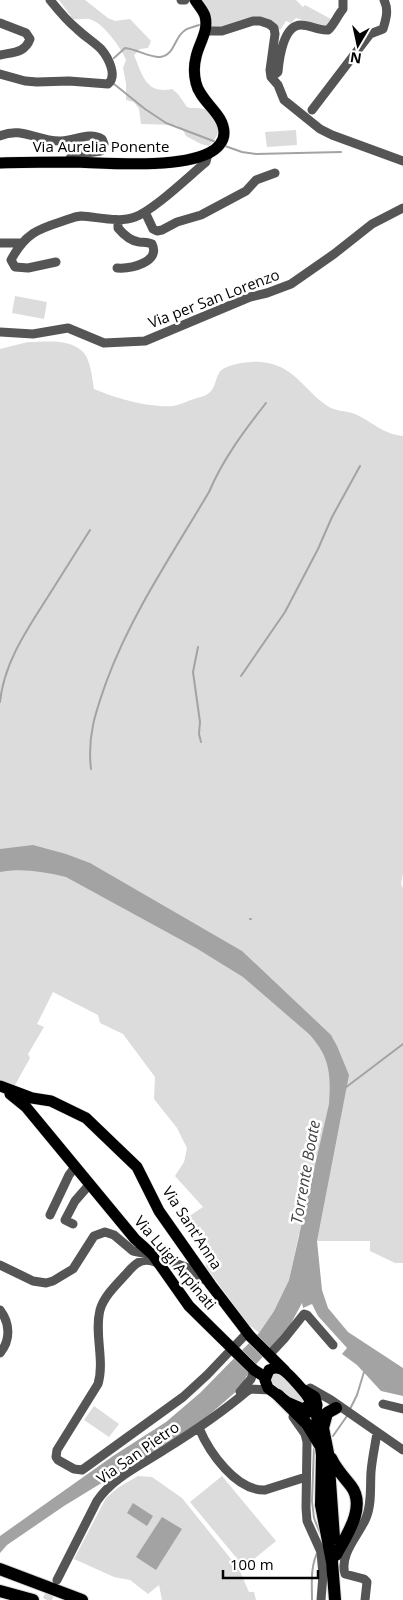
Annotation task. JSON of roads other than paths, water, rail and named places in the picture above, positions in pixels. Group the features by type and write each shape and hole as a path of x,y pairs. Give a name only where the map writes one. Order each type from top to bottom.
{"highway":[{"path":"278,1395 307,1424 326,1455 355,1493 356,1513 352,1524 333,1546"},
{"path":"316,1408 326,1455 321,1505 333,1546 332,1562 335,1600"},
{"path":"339,1600 323,1422 327,1413 343,1410"},
{"path":"0,1569 82,1600"},
{"path":"0,1591 33,1600"}],"main road":[{"path":"195,0 205,16 205,31 196,56 196,85 202,97 216,114 224,133 219,146 208,154"},
{"name":"Via Aurelia Ponente","path":"0,163 143,164 180,161 208,154"},
{"name":"Via Luigi Arpinati","path":"0,1087 29,1103 89,1185 148,1257 160,1264 189,1306 254,1370 265,1377"},
{"name":"Via Sant'Anna","path":"29,1103 51,1101 86,1118 137,1167 158,1211 211,1285 249,1335 302,1390 315,1397 316,1408"},
{"path":"285,1371 281,1368 273,1368 265,1377 266,1385 302,1412 307,1413 316,1408"},
{"path":"278,1395 300,1408 307,1407 310,1404 310,1399 302,1390"}],"street":[{"path":"0,74 25,81 37,82 69,81 108,84 111,82 113,77 111,67 100,48 75,28 50,0"},
{"path":"271,77 278,72 280,52 288,34 295,26 301,25 328,30 331,28 336,16 343,9 343,0"},
{"path":"312,110 370,34 383,28 387,18 387,6 384,0"},
{"path":"205,31 222,31 253,21 260,21 272,26 275,34 270,70 271,77 278,85 284,100 320,129 358,146 403,161"},
{"path":"0,23 26,33 30,39 28,46 23,50 0,55"},
{"path":"0,136 17,132 62,141 79,137 97,136 102,139 104,144 101,150 72,156 68,162"},
{"path":"56,262 28,268 15,267 11,260 21,243 31,233 75,217 118,220 135,218 206,162 208,154"},
{"path":"145,212 152,229 162,230 167,226 208,211 246,191 256,180 275,172"},
{"name":"Via per San Lorenzo","path":"0,332 34,334 68,328 104,342 145,341 250,297 291,284 372,224 403,208"},
{"path":"117,268 126,269 149,260 155,250 152,244 145,241 138,242 126,237 118,228 118,220"},
{"path":"0,243 21,243"},
{"path":"50,1215 75,1167"},
{"path":"73,1224 65,1220 75,1200 89,1185"},
{"path":"0,1265 34,1281 46,1283 62,1277 73,1269 91,1239 99,1233 110,1232 133,1250 148,1257 188,1268 211,1285"},
{"path":"148,1257 132,1267 103,1303 99,1320 100,1379 56,1450 58,1460 74,1469 82,1470 90,1465 183,1397 235,1351 249,1335"},
{"path":"170,1279 180,1270 188,1268"},
{"path":"0,1310 6,1319 9,1331 6,1344 0,1353"},
{"path":"268,1355 304,1314 314,1322 333,1345"},
{"path":"231,1404 251,1379 254,1370"},
{"path":"285,1371 403,1450"},
{"path":"243,1389 265,1377"},
{"name":"Via San Pietro","path":"57,1580 96,1501 103,1492 199,1428 251,1389 278,1395"},
{"path":"278,1395 277,1400 298,1423 305,1434 308,1451 306,1477 307,1521 321,1552 323,1575 321,1600"},
{"path":"383,1404 403,1409"},
{"path":"316,1408 327,1406 343,1410"},
{"path":"199,1428 225,1470 248,1486 258,1490 265,1490 306,1477"},
{"path":"365,1600 367,1582 364,1579 345,1574 343,1567 348,1550 366,1518 369,1508 371,1470 377,1433"}],"waterway":[{"path":"114,58 125,48 156,57 165,56 172,50 184,31 199,25"},
{"path":"114,84 166,123 216,142"},
{"path":"225,146 242,152 256,154 341,152"},
{"path":"91,769 90,745 96,713 107,680 128,631 209,492 227,457 266,403"},
{"path":"241,676 285,612 318,549 332,517 360,466"},
{"path":"0,702 6,673 18,646 90,530"},
{"path":"198,647 193,672 201,742"},
{"path":"345,1088 403,1044"},
{"path":"350,1409 357,1395 364,1372"},
{"path":"333,1436 347,1416"},
{"path":"314,1447 312,1501 314,1518 320,1533"},
{"path":"312,1600 313,1569 318,1551"}],"tunnel":[{"path":"47,1600 54,1585"}],"water label":[{"name":"Torrente Boate","path":"305,1172"}]}
